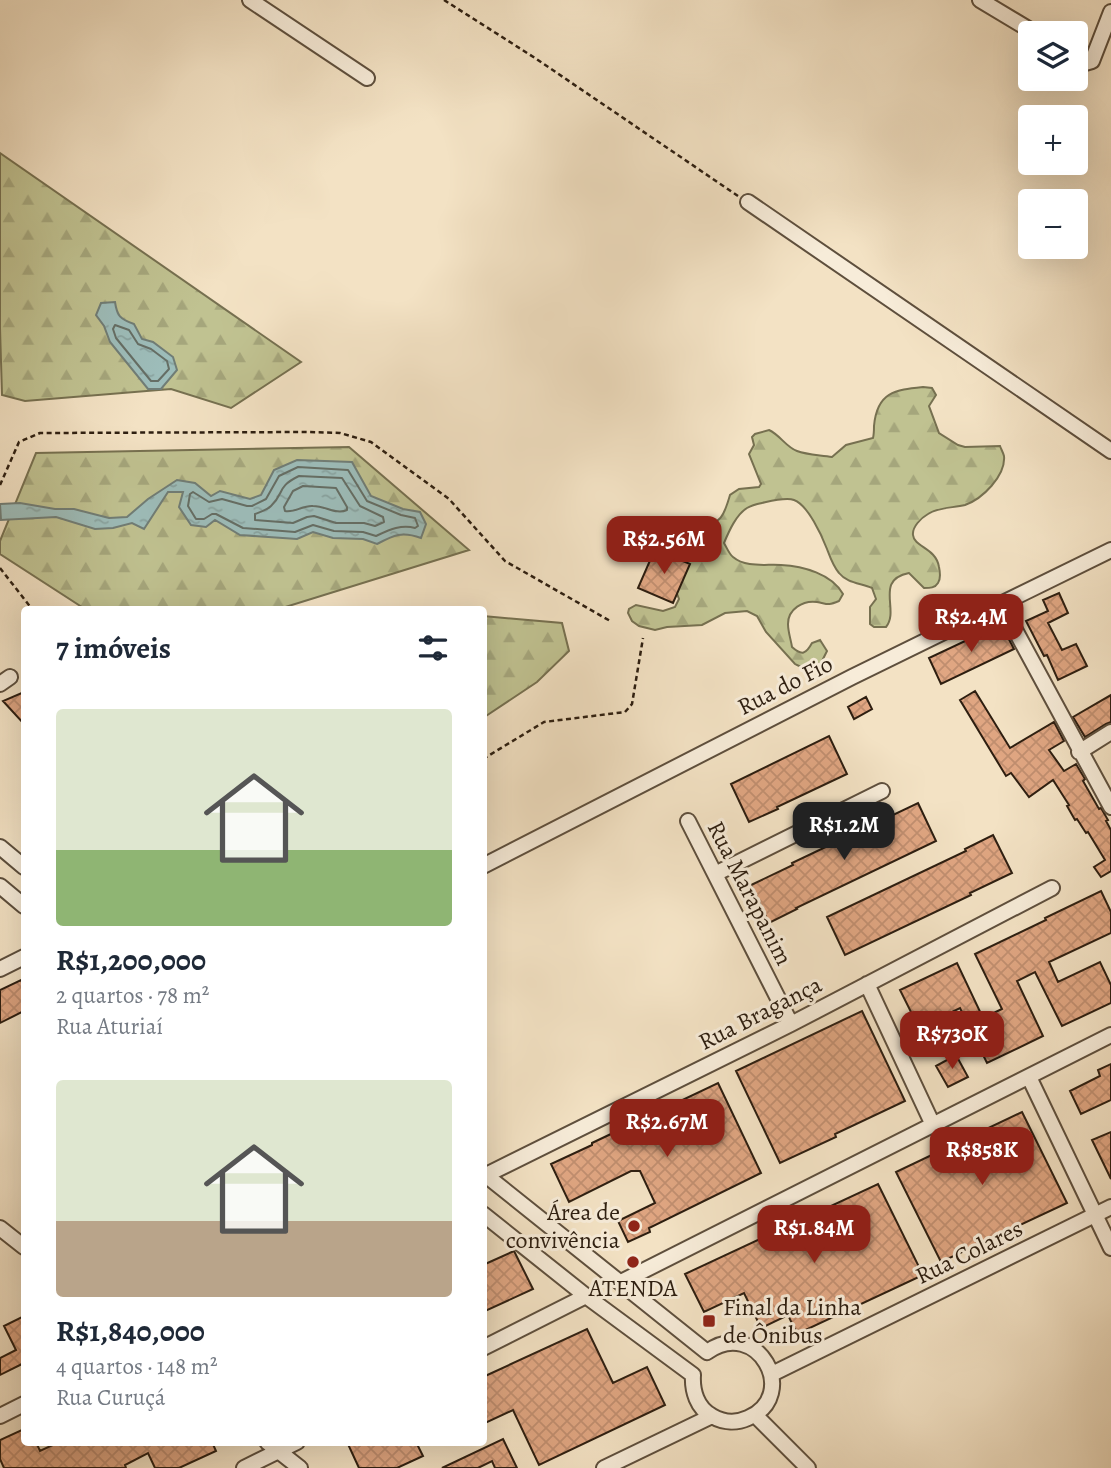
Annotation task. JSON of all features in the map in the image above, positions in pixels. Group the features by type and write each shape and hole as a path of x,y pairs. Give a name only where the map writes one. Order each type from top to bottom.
{"street":[{"path":"250,0 367,78"},
{"path":"980,0 1018,23"},
{"path":"1088,61 1092,61 1111,12"},
{"path":"748,202 1111,451"},
{"name":"Rua do Fio","path":"487,864 852,677 1111,551"},
{"path":"1000,604 1111,807"},
{"path":"1079,751 1111,732"},
{"path":"715,874 882,791"},
{"name":"Rua Marapanim","path":"688,821 791,1024"},
{"path":"0,847 21,864"},
{"path":"0,886 21,904"},
{"name":"Rua Bragança","path":"487,1173 791,1024 1052,888"},
{"path":"0,969 21,958"},
{"path":"867,984 933,1125"},
{"path":"621,1282 1111,1035"},
{"path":"1029,1077 1111,1248"},
{"path":"487,1176 707,1352 718,1345 744,1344 764,1357 772,1374 771,1392 766,1404 755,1415 742,1421 730,1422 704,1411 697,1401 693,1375 586,1296 487,1217"},
{"name":"Rua Colares","path":"772,1374 1111,1207"},
{"path":"1,1231 21,1245"},
{"path":"487,1346 586,1296"},
{"path":"0,1416 21,1406"},
{"path":"755,1415 808,1468"},
{"path":"604,1468 712,1416"},
{"path":"244,1468 273,1447 300,1468"}],"path":[{"path":"444,0 748,202"},
{"path":"0,485 19,442 40,433 340,433 371,442 449,499 505,561 612,622"},
{"path":"0,568 30,606"},
{"path":"487,758 544,722 625,712 632,704 643,638"}],"green space":[{"path":"0,153 301,362 231,408 171,389 25,401 2,395"},
{"path":"923,387 932,388 936,395 929,406 939,433 965,447 1000,446 1004,464 992,486 979,498 965,505 932,512 917,523 913,532 914,539 934,556 940,571 940,580 934,587 924,588 909,573 893,582 890,589 890,620 886,627 874,627 870,624 870,607 876,599 872,588 850,581 839,573 809,514 799,503 787,499 747,508 736,519 724,543 732,556 744,563 807,569 824,576 838,587 843,594 839,601 830,604 802,604 793,610 789,619 792,647 798,652 804,652 812,643 820,640 827,651 821,663 808,667 795,664 766,632 757,616 747,611 725,613 702,625 655,630 639,626 632,621 629,609 636,605 663,611 675,607 679,599 672,581 677,564 676,557 655,539 653,531 668,525 694,533 719,520 730,495 739,489 759,487 761,484 749,454 754,445 752,437 755,434 769,430 797,451 832,457 846,445 873,438 879,406 889,395"},
{"path":"349,447 469,550 289,606 80,606 0,554 0,541 36,453"},
{"path":"487,616 562,623 569,651 537,682 487,715"}],"water":[{"path":"115,302 120,316 134,324 142,339 153,342 173,357 177,370 161,389 148,389 110,342 96,315 101,303"},
{"path":"297,460 352,462 371,496 403,509 420,512 426,524 421,538 398,535 377,544 363,539 333,538 313,532 297,539 240,535 215,520 206,527 191,525 179,507 183,492 168,492 144,529 132,523 95,529 56,517 1,520 0,504 20,503 74,509 109,518 127,517 177,480 195,483 211,496 220,491 250,499 261,495 274,470"}],"building":[{"path":"655,549 690,564 673,603 638,588"},
{"path":"1059,593 1068,613 1048,623 1062,650 1076,644 1087,666 1058,680 1047,655 1044,656 1026,621 1048,611 1043,600"},
{"path":"1001,624 1014,649 941,684 929,658"},
{"path":"975,691 1010,748 1054,722 1064,741 1049,750 1064,771 1076,764 1099,809 1101,808 1108,820 1106,821 1111,830 1111,871 1101,877 1094,867 1105,860 1088,832 1075,820 1053,780 1029,797 1011,773 1006,776 960,700"},
{"path":"21,693 21,721 3,701"},
{"path":"1111,695 1111,722 1085,737 1073,717"},
{"path":"866,697 872,709 854,719 848,707"},
{"path":"829,736 847,774 749,822 731,784"},
{"path":"918,803 936,841 769,923 751,885"},
{"path":"993,835 1012,873 845,955 827,917 966,851 965,849"},
{"path":"1101,891 1111,912 1111,933 1049,962 1058,982 1100,962 1111,985 1111,1003 1062,1026 1035,972 1017,981 1043,1036 987,1063 960,1008 919,1028 900,990 957,963 983,1018 1002,1009 975,954"},
{"path":"21,980 21,1012 0,1023 0,990"},
{"path":"862,1011 905,1101 780,1163 736,1071"},
{"path":"956,1055 968,1077 948,1087 936,1066"},
{"path":"1111,1064 1111,1100 1081,1114 1070,1091 1100,1076 1098,1070"},
{"path":"718,1083 761,1173 649,1228 650,1232 628,1242 618,1221 655,1203 640,1171 631,1171 569,1202 551,1164"},
{"path":"1022,1112 1067,1203 941,1262 896,1172"},
{"path":"1111,1132 1111,1179 1092,1140"},
{"path":"878,1184 923,1275 797,1334 788,1315 761,1328 744,1293 704,1312 685,1274"},
{"path":"514,1251 533,1289 487,1310 487,1263"},
{"path":"21,1318 21,1364 0,1375 0,1358 16,1350 4,1326"},
{"path":"587,1329 613,1383 647,1367 665,1405 539,1465 513,1410 487,1422 487,1375"},
{"path":"21,1430 21,1446 38,1446 40,1451 51,1446 214,1446 216,1451 179,1468 155,1468 148,1453 125,1465 126,1468 4,1468 0,1459 0,1440"},
{"path":"503,1439 517,1468 495,1468 492,1461 478,1468 442,1468"},
{"path":"349,1446 418,1446 423,1456 397,1468 359,1468"}],"place":[{"name":"Área de convivência","path":"634,1226"},
{"name":"ATENDA","path":"633,1262"},
{"name":"Final da Linha de Ônibus","path":"709,1321"}]}
